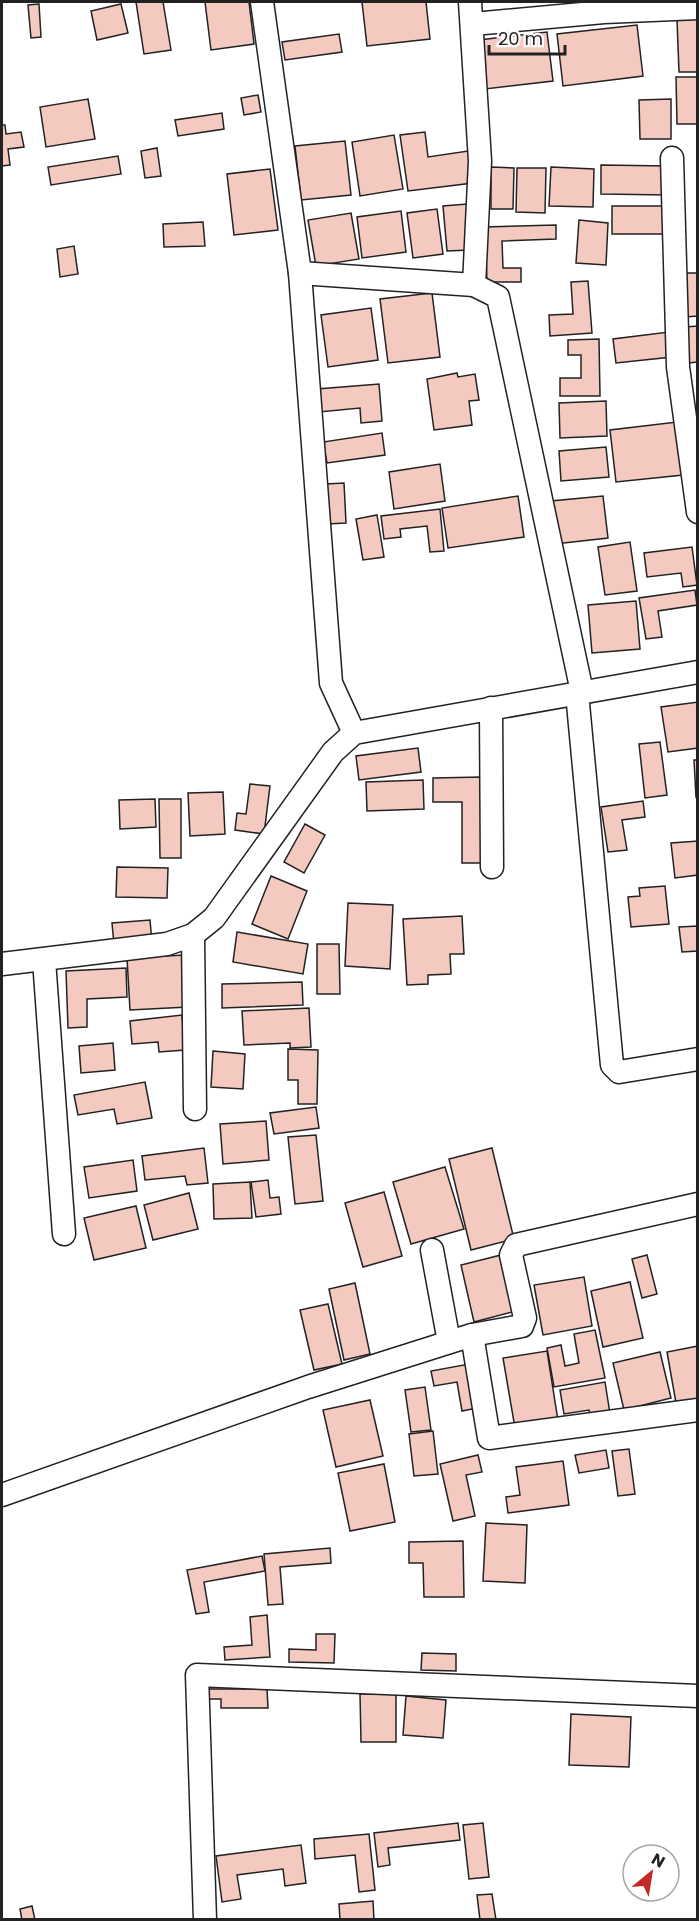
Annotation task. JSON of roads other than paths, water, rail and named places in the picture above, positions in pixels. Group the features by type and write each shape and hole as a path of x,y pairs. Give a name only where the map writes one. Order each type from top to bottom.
{"street":[{"path":"262,2 300,273 332,683 354,733"},
{"path":"470,2 480,161 474,285"},
{"path":"473,24 604,12 698,8"},
{"path":"672,158 678,367 698,512"},
{"path":"300,273 474,285 498,297 579,692 612,1065 619,1072 698,1059"},
{"path":"2,964 167,944 194,935 214,918 333,752 354,733 698,672"},
{"path":"491,708 492,867"},
{"path":"194,935 195,1109"},
{"path":"44,960 64,1234"},
{"path":"2,1495 308,1387 472,1335 522,1326 525,1323 511,1255 516,1245 698,1204"},
{"path":"432,1250 449,1342"},
{"path":"472,1335 489,1438 698,1410"},
{"path":"205,1920 197,1675 698,1696"}]}
